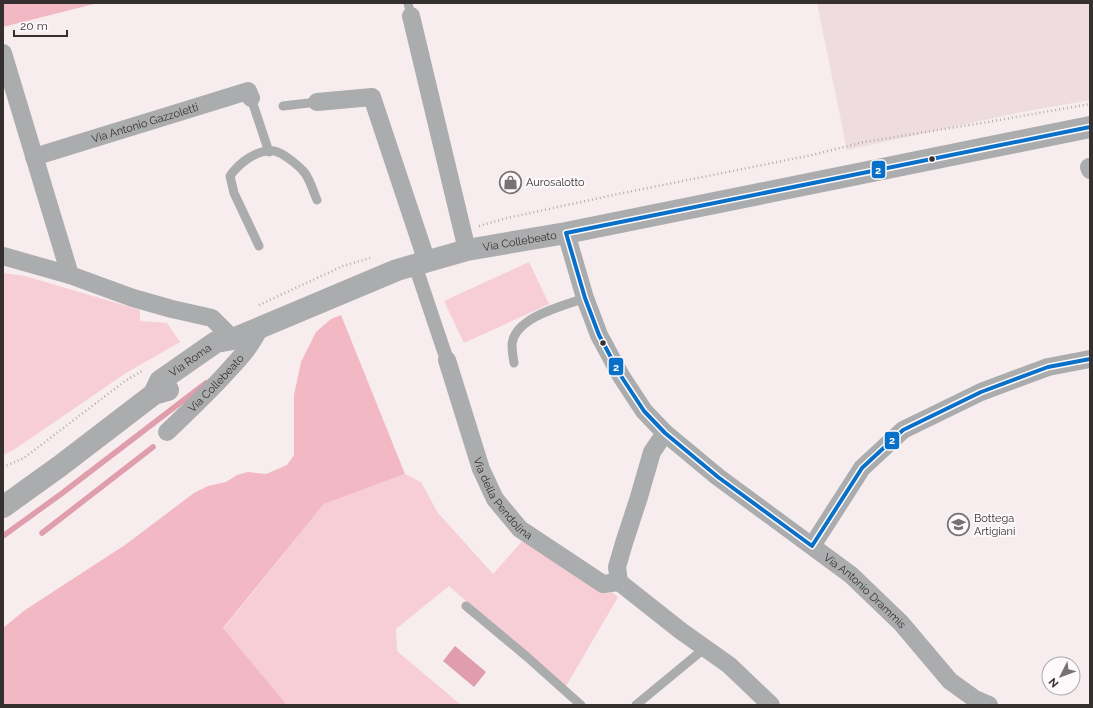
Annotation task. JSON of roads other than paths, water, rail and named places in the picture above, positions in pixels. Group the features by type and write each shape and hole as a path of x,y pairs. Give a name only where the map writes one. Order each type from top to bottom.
{"street":[{"name":"Via Collebeato","path":"410,10 467,250"},
{"path":"3,53 70,275"},
{"name":"Via Antonio Gazzoletti","path":"34,157 248,91 251,98"},
{"path":"317,102 372,97 421,264 447,360"},
{"name":"Via Collebeato","path":"233,339 398,270 467,250 566,233 1090,127"},
{"name":"Via Antonio Drammis","path":"566,233 585,298 599,335 621,376 644,411 665,433 718,477 851,575 901,623 950,681 975,699 989,705"},
{"path":"3,256 70,275 133,298 172,310 212,318 233,339"},
{"name":"Via Collebeato","path":"167,432 200,401 239,359 254,339 259,329"},
{"name":"Via Roma","path":"3,508 154,394 167,391 223,352 233,339"},
{"path":"812,546 862,468 903,430 981,392 1048,367 1090,359"},
{"name":"Via della Pendolina","path":"447,360 482,469 495,498 520,529 603,584 619,582"},
{"path":"665,433 652,452 622,549 617,567 619,582 729,665 771,705"},
{"name":"Via Roma","path":"3,491 60,466"}],"lane":[{"path":"251,98 269,152"},
{"path":"283,106 317,102"},
{"path":"260,246 234,193 230,176 235,168 257,153 274,151 294,161 305,173 317,200"},
{"path":"514,363 512,344 519,329 536,316 585,298"},
{"path":"466,606 526,656 581,705"},
{"path":"636,705 705,648"}],"waterway":[{"path":"3,536 61,494 206,383"},
{"path":"42,533 153,447"}],"place":[{"name":"Aurosalotto","path":"510,182"},
{"name":"Bottega Artigiani","path":"958,524"}]}
